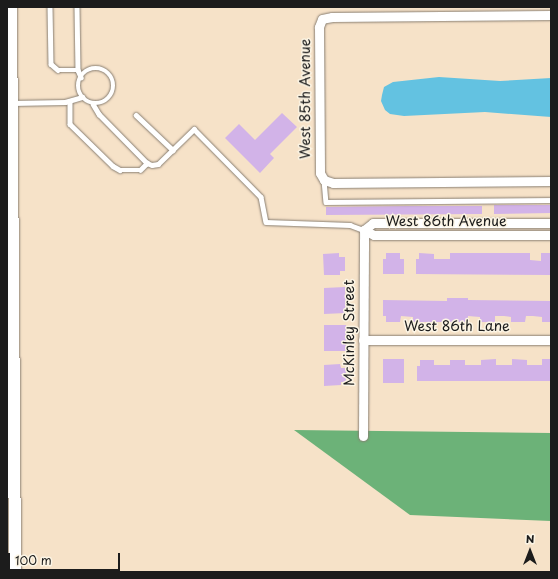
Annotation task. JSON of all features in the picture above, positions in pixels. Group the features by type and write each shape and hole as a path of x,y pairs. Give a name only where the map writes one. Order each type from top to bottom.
{"main road":[{"path":"11,7 10,392 12,570"}],"street":[{"name":"West 85th Avenue","path":"324,180 320,173 319,27 322,19 332,17 551,14"},
{"path":"324,180 333,183 551,181"},
{"name":"West 86th Avenue","path":"551,223 373,224 364,230 374,236 551,236"},
{"name":"McKinley Street","path":"363,436 364,230"},
{"name":"West 86th Lane","path":"363,340 551,340"}],"lane":[{"path":"50,7 51,64 58,70 78,70"},
{"path":"77,7 78,70 81,77 78,87 82,97 93,104 99,114 147,163 158,164 194,129 261,197 264,216 271,224 350,225 364,230"},
{"path":"81,77 96,69 107,72 113,82 109,99 93,104"},
{"path":"10,103 70,101 82,97"},
{"path":"70,101 70,124 113,166 120,170 140,170 147,163"},
{"path":"136,115 173,150"},
{"path":"324,180 326,202 551,200"}],"green space":[{"path":"294,430 551,433 551,521 410,515"}],"water":[{"path":"439,77 500,81 551,78 551,117 485,112 404,116 390,114 385,110 381,101 384,87 393,82"}],"building":[{"path":"282,113 297,127 270,154 274,158 260,173 225,138 239,124 255,140"},
{"path":"494,205 551,205 551,213 494,214"},
{"path":"482,206 482,214 326,215 326,207"},
{"path":"339,253 339,257 345,257 345,271 340,271 340,275 324,275 323,254"},
{"path":"386,253 400,253 400,259 404,259 404,274 383,274 383,259 386,259"},
{"path":"419,253 434,254 434,259 450,259 450,253 530,253 530,260 541,261 541,253 551,253 551,275 416,274 416,259 419,259"},
{"path":"345,287 346,313 324,314 324,288"},
{"path":"447,298 468,298 468,300 551,301 551,322 542,322 542,317 526,316 525,322 511,322 511,317 495,316 495,322 480,322 480,317 468,316 468,322 413,322 413,317 401,316 400,322 386,322 386,316 383,316 383,300 447,301"},
{"path":"324,325 346,325 346,351 324,351"},
{"path":"383,359 404,359 404,383 383,383"},
{"path":"496,359 496,365 512,365 512,359 527,360 527,365 542,365 542,359 551,359 551,381 417,381 417,366 420,366 420,360 434,360 434,365 450,365 450,360 465,360 465,365 481,365 481,360"},
{"path":"340,364 341,368 346,368 346,382 341,382 341,385 324,386 324,365"}]}
